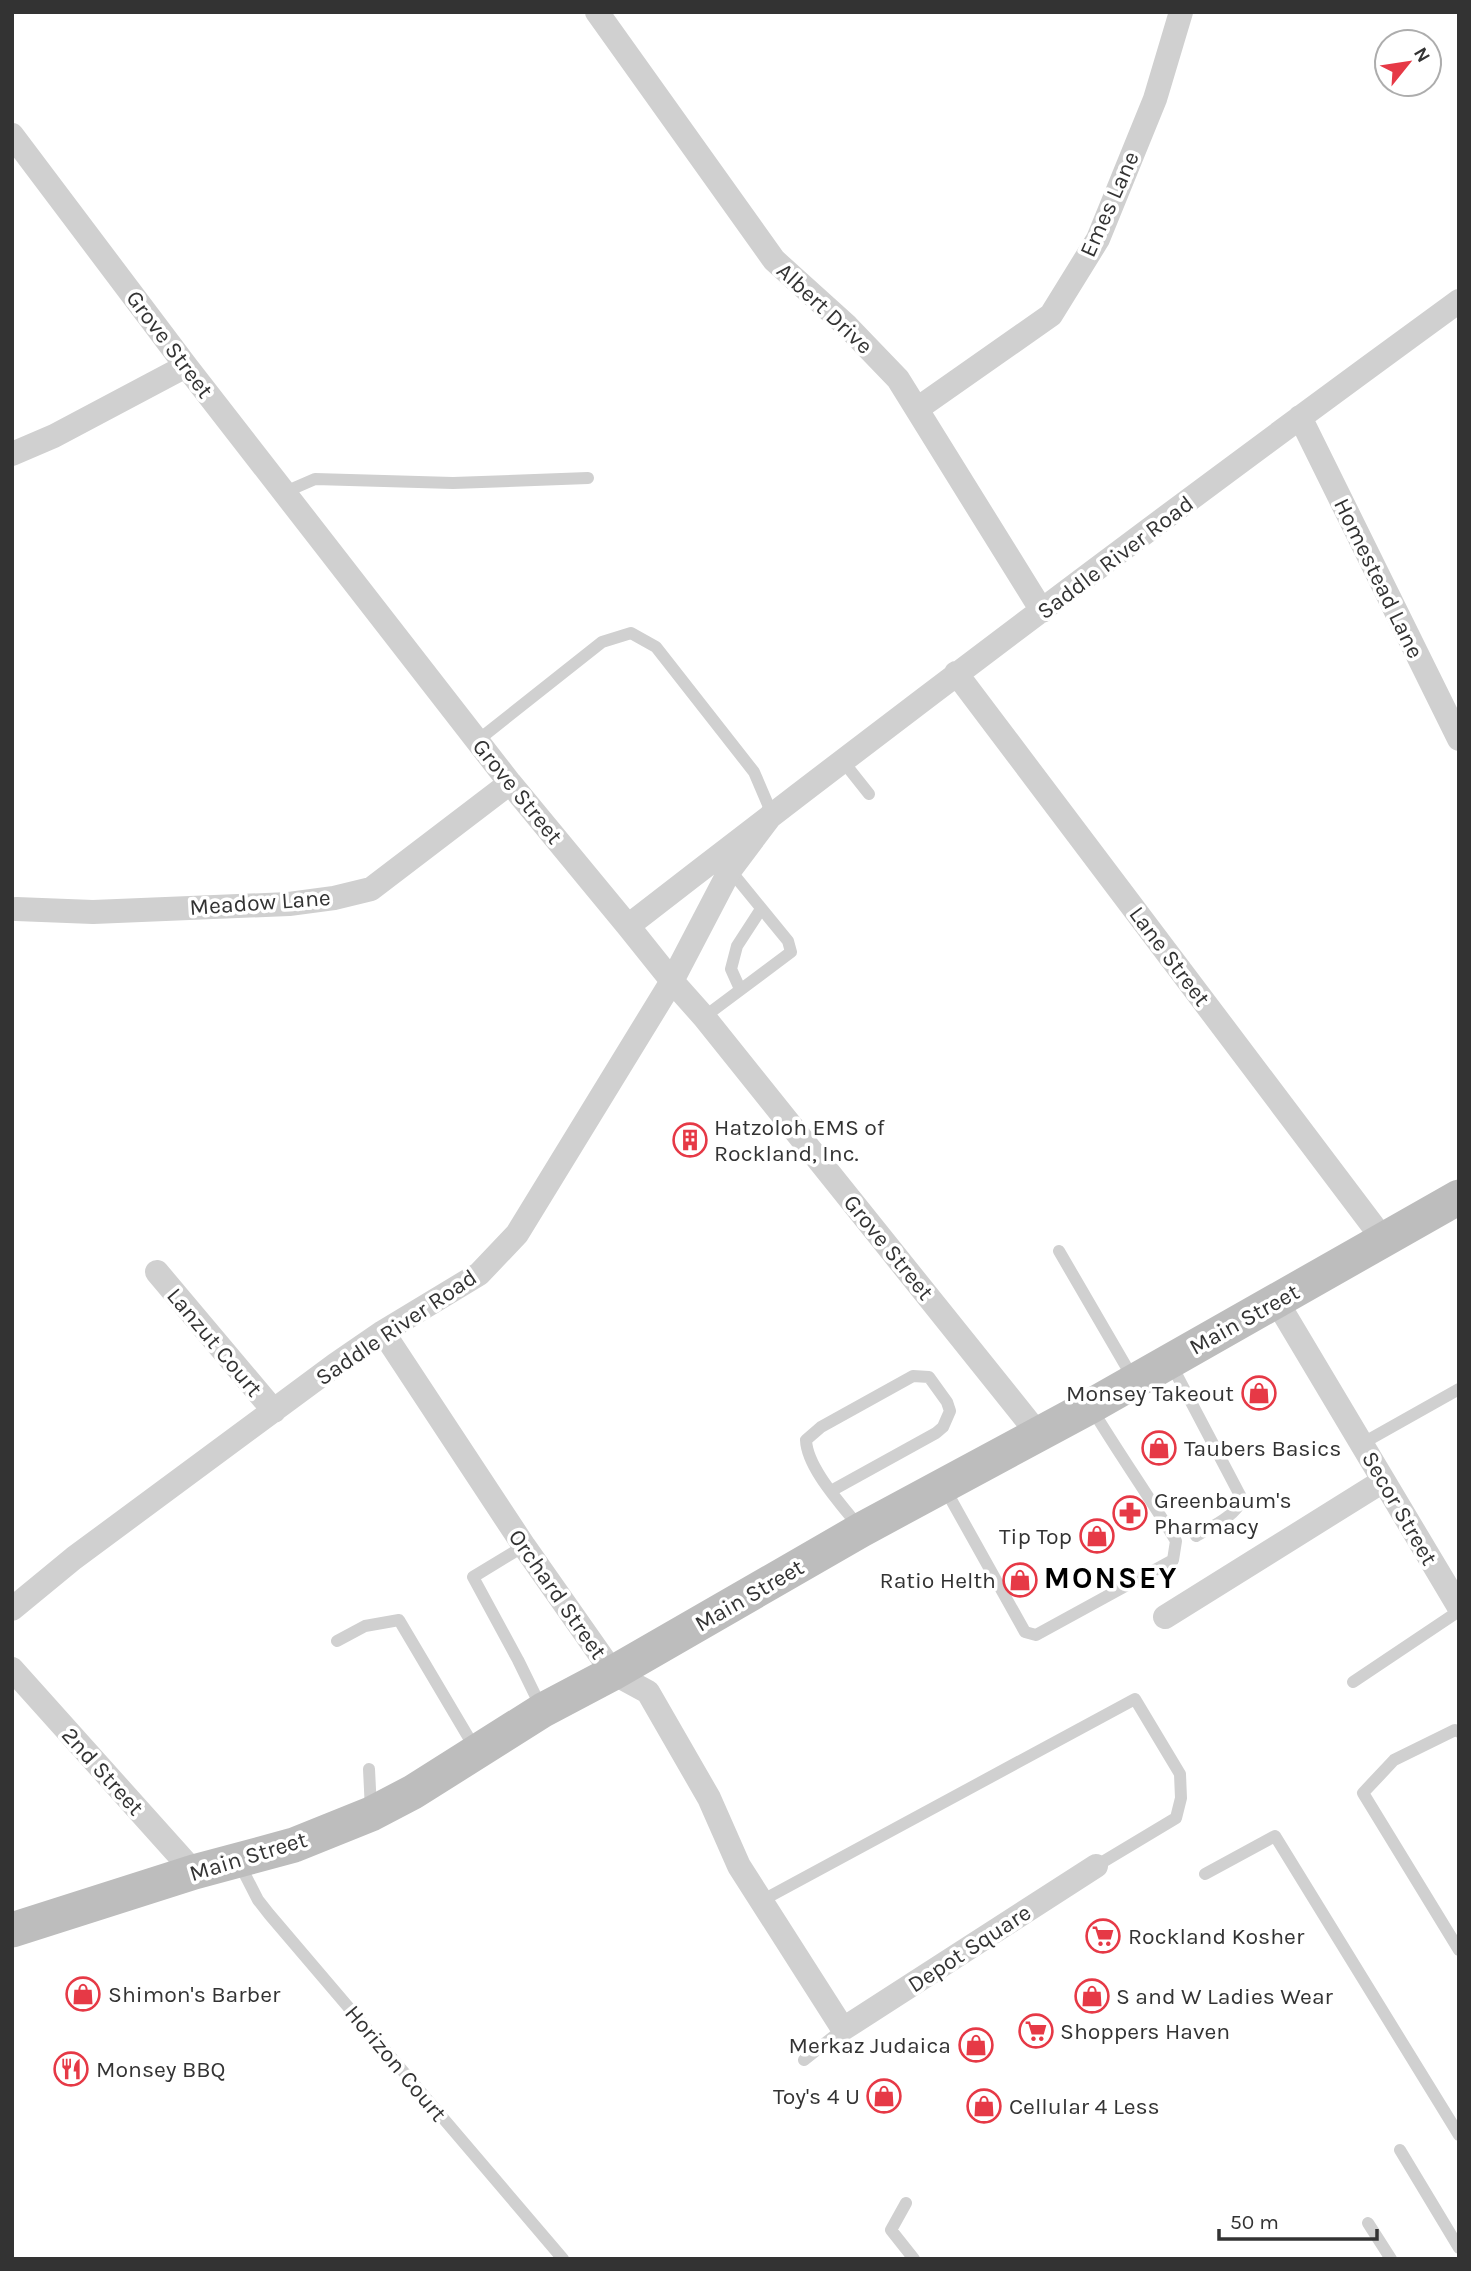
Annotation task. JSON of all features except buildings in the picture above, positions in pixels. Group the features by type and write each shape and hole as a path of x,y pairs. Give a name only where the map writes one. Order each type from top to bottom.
{"main road":[{"name":"Main Street","path":"16,1923 294,1845 371,1814 413,1792 543,1710 613,1673 861,1530 1039,1435 1277,1302 1459,1197"}],"street":[{"name":"Albert Drive","path":"597,12 774,260 848,326 898,379 1042,611"},
{"name":"Emes Lane","path":"917,409 1051,315 1098,239 1155,99 1181,12"},
{"name":"Grove Street","path":"12,135 186,366 510,783 672,981 705,1017 1039,1435"},
{"name":"Saddle River Road","path":"628,926 956,673 1459,301"},
{"path":"12,454 54,436 186,366"},
{"name":"Homestead Lane","path":"1300,417 1459,739"},
{"name":"Lane Street","path":"956,673 1383,1239"},
{"name":"Meadow Lane","path":"14,910 93,912 289,905 371,890 510,783"},
{"name":"Saddle River Road","path":"12,1609 74,1558 383,1332 479,1274 517,1234 672,981 730,870 772,814"},
{"name":"Lanzut Court","path":"157,1272 274,1411"},
{"name":"Secor Street","path":"1277,1302 1459,1609"},
{"name":"Orchard Street","path":"383,1332 524,1546 613,1673 648,1692 709,1798 739,1866 843,2029"},
{"path":"1165,1617 1383,1480"},
{"name":"2nd Street","path":"12,1669 194,1872"},
{"name":"Depot Square","path":"843,2029 1096,1866"}],"lane":[{"path":"285,492 315,478 453,483 588,478"},
{"path":"477,741 603,642 631,633 656,646 754,772 772,814"},
{"path":"842,760 869,794"},
{"path":"705,1017 791,952 788,941 730,870"},
{"path":"740,989 731,968 737,946 761,909"},
{"path":"1059,1251 1134,1381"},
{"path":"1169,1360 1242,1499 1229,1515 1196,1536"},
{"path":"831,1491 943,1427 950,1411 947,1402 929,1377 913,1376 821,1427 806,1440 806,1450 831,1491 861,1530"},
{"path":"1363,1443 1459,1389"},
{"path":"944,1487 1025,1632 1036,1635 1173,1560 1176,1541 1091,1406"},
{"path":"524,1546 472,1577 543,1710"},
{"path":"1353,1682 1459,1609"},
{"path":"337,1641 365,1626 399,1620 476,1751"},
{"path":"761,1901 1135,1699 1180,1774 1181,1798 1176,1818 1096,1866"},
{"path":"1459,1732 1455,1730 1394,1760 1363,1793 1459,1950"},
{"path":"369,1769 371,1814"},
{"path":"1205,1874 1275,1836 1459,2135"},
{"name":"Horizon Court","path":"238,1861 258,1900 269,1914 563,2259"},
{"path":"804,2060 843,2029"},
{"path":"1399,2150 1459,2248"},
{"path":"906,2203 891,2230 914,2259"},
{"path":"1368,2223 1391,2259"}],"place":[{"name":"Hatzoloh EMS of Rockland, Inc.","path":"690,1140"},
{"name":"Monsey Takeout","path":"1259,1393"},
{"name":"Taubers Basics","path":"1159,1448"},
{"name":"Greenbaum's Pharmacy","path":"1130,1513"},
{"name":"Tip Top","path":"1097,1536"},
{"name":"Ratio Helth","path":"1020,1580"},
{"name":"Rockland Kosher","path":"1103,1936"},
{"name":"Shimon's Barber","path":"83,1994"},
{"name":"S and W Ladies Wear","path":"1092,1996"},
{"name":"Shoppers Haven","path":"1036,2031"},
{"name":"Merkaz Judaica","path":"976,2045"},
{"name":"Monsey BBQ","path":"71,2069"},
{"name":"Toy's 4 U","path":"884,2096"},
{"name":"Cellular 4 Less","path":"984,2106"}],"district":[{"name":"MONSEY","path":"1111,1578"}]}
